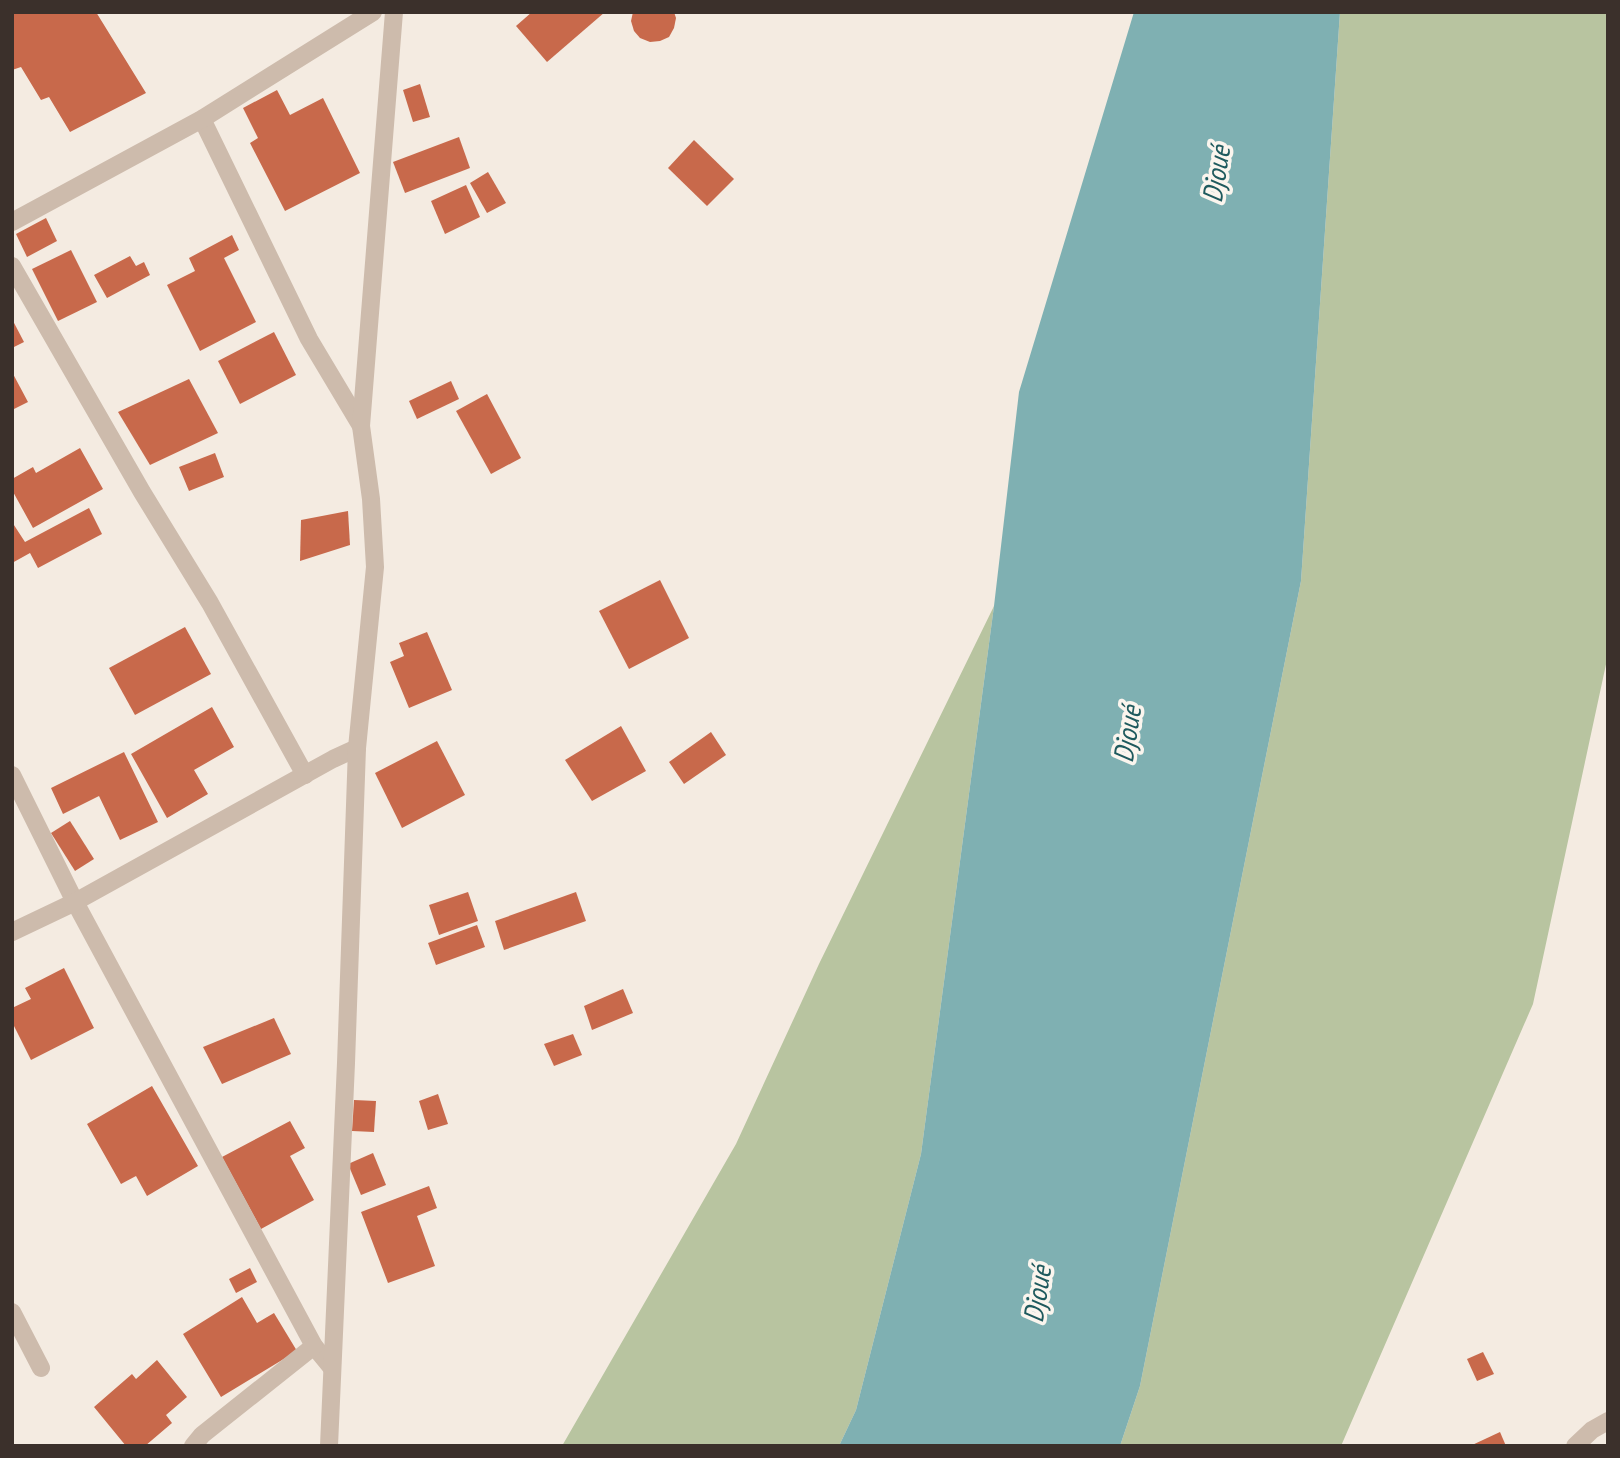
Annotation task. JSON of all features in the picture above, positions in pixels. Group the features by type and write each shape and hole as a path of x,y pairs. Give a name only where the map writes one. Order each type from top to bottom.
{"street":[{"path":"12,222 202,120 373,12"},
{"path":"329,1446 357,748 375,567 372,499 361,426 394,12"},
{"path":"202,120 309,338 361,426"},
{"path":"12,266 142,492 210,603 305,775"},
{"path":"12,932 75,902 357,748"},
{"path":"12,775 75,902 314,1346 332,1368"},
{"path":"12,1312 41,1368"},
{"path":"193,1446 202,1435 314,1346"},
{"path":"1575,1446 1592,1430 1608,1421"}],"green space":[{"path":"1340,12 1608,12 1608,655 1533,1004 1341,1446 1120,1446 1140,1386 1301,581"},
{"path":"994,606 921,1154 856,1410 839,1446 562,1446 736,1144 819,964"}],"water":[{"name":"Djoué","path":"1134,12 1340,12 1301,581 1140,1386 1120,1446 839,1446 856,1410 921,1154 994,606 1019,392"}],"building":[{"path":"12,12 96,12 146,93 70,132 49,97 41,100 21,67 12,70"},
{"path":"532,12 605,12 547,62 516,26"},
{"path":"633,12 674,12 674,28 669,37 650,42 640,38 634,31 631,21"},
{"path":"420,84 430,117 413,122 403,90"},
{"path":"277,90 290,115 323,98 360,173 285,211 250,143 258,138 243,108"},
{"path":"459,137 470,168 405,193 393,162"},
{"path":"694,140 734,179 707,206 668,168"},
{"path":"488,172 506,203 487,213 470,183"},
{"path":"466,185 480,217 445,234 431,201"},
{"path":"46,218 57,241 27,257 16,234"},
{"path":"232,235 239,250 224,258 256,322 200,351 167,285 195,271 189,258"},
{"path":"71,250 97,302 58,321 32,269"},
{"path":"130,256 136,266 144,262 150,275 107,298 94,275"},
{"path":"12,319 24,342 12,348"},
{"path":"274,332 296,375 240,404 218,361"},
{"path":"12,372 28,402 12,410"},
{"path":"189,379 218,433 150,465 118,412"},
{"path":"451,381 459,399 417,419 409,401"},
{"path":"487,394 521,458 491,474 456,411"},
{"path":"80,448 103,489 33,528 12,490 12,479 33,467 36,473"},
{"path":"215,453 224,477 189,491 179,467"},
{"path":"89,508 102,534 38,568 30,553 12,563 12,522 25,542"},
{"path":"348,511 350,545 300,561 301,520"},
{"path":"660,580 689,638 629,669 599,611"},
{"path":"185,627 211,674 135,715 109,668"},
{"path":"427,632 452,690 409,708 390,662 404,656 399,643"},
{"path":"212,707 234,747 194,770 208,794 167,818 131,754"},
{"path":"621,726 646,771 592,801 565,760"},
{"path":"711,732 726,755 684,784 669,762"},
{"path":"437,741 465,795 402,828 375,773"},
{"path":"124,752 158,822 120,840 99,796 63,814 51,788"},
{"path":"70,821 94,859 75,871 51,833"},
{"path":"468,892 478,921 439,935 429,905"},
{"path":"576,892 586,921 504,950 495,921"},
{"path":"477,925 485,947 436,965 428,943"},
{"path":"64,968 94,1028 31,1060 12,1022 12,1008 31,999 25,988"},
{"path":"623,989 633,1013 592,1030 584,1006"},
{"path":"274,1018 291,1054 222,1084 203,1047"},
{"path":"573,1034 582,1055 554,1066 544,1044"},
{"path":"152,1086 198,1166 147,1196 136,1176 121,1184 87,1124"},
{"path":"438,1094 448,1124 428,1130 419,1101"},
{"path":"354,1100 376,1101 374,1132 352,1131"},
{"path":"290,1121 305,1148 290,1156 314,1200 261,1229 222,1157"},
{"path":"373,1153 386,1185 361,1195 348,1164"},
{"path":"429,1186 437,1208 417,1216 435,1266 388,1283 361,1212"},
{"path":"250,1268 257,1282 236,1293 229,1279"},
{"path":"242,1297 257,1323 274,1313 297,1351 221,1397 183,1334"},
{"path":"1483,1352 1494,1374 1477,1381 1467,1359"},
{"path":"157,1360 187,1397 166,1415 172,1423 145,1446 126,1446 94,1407 132,1374 136,1379"},
{"path":"1500,1432 1506,1446 1470,1446"}]}
